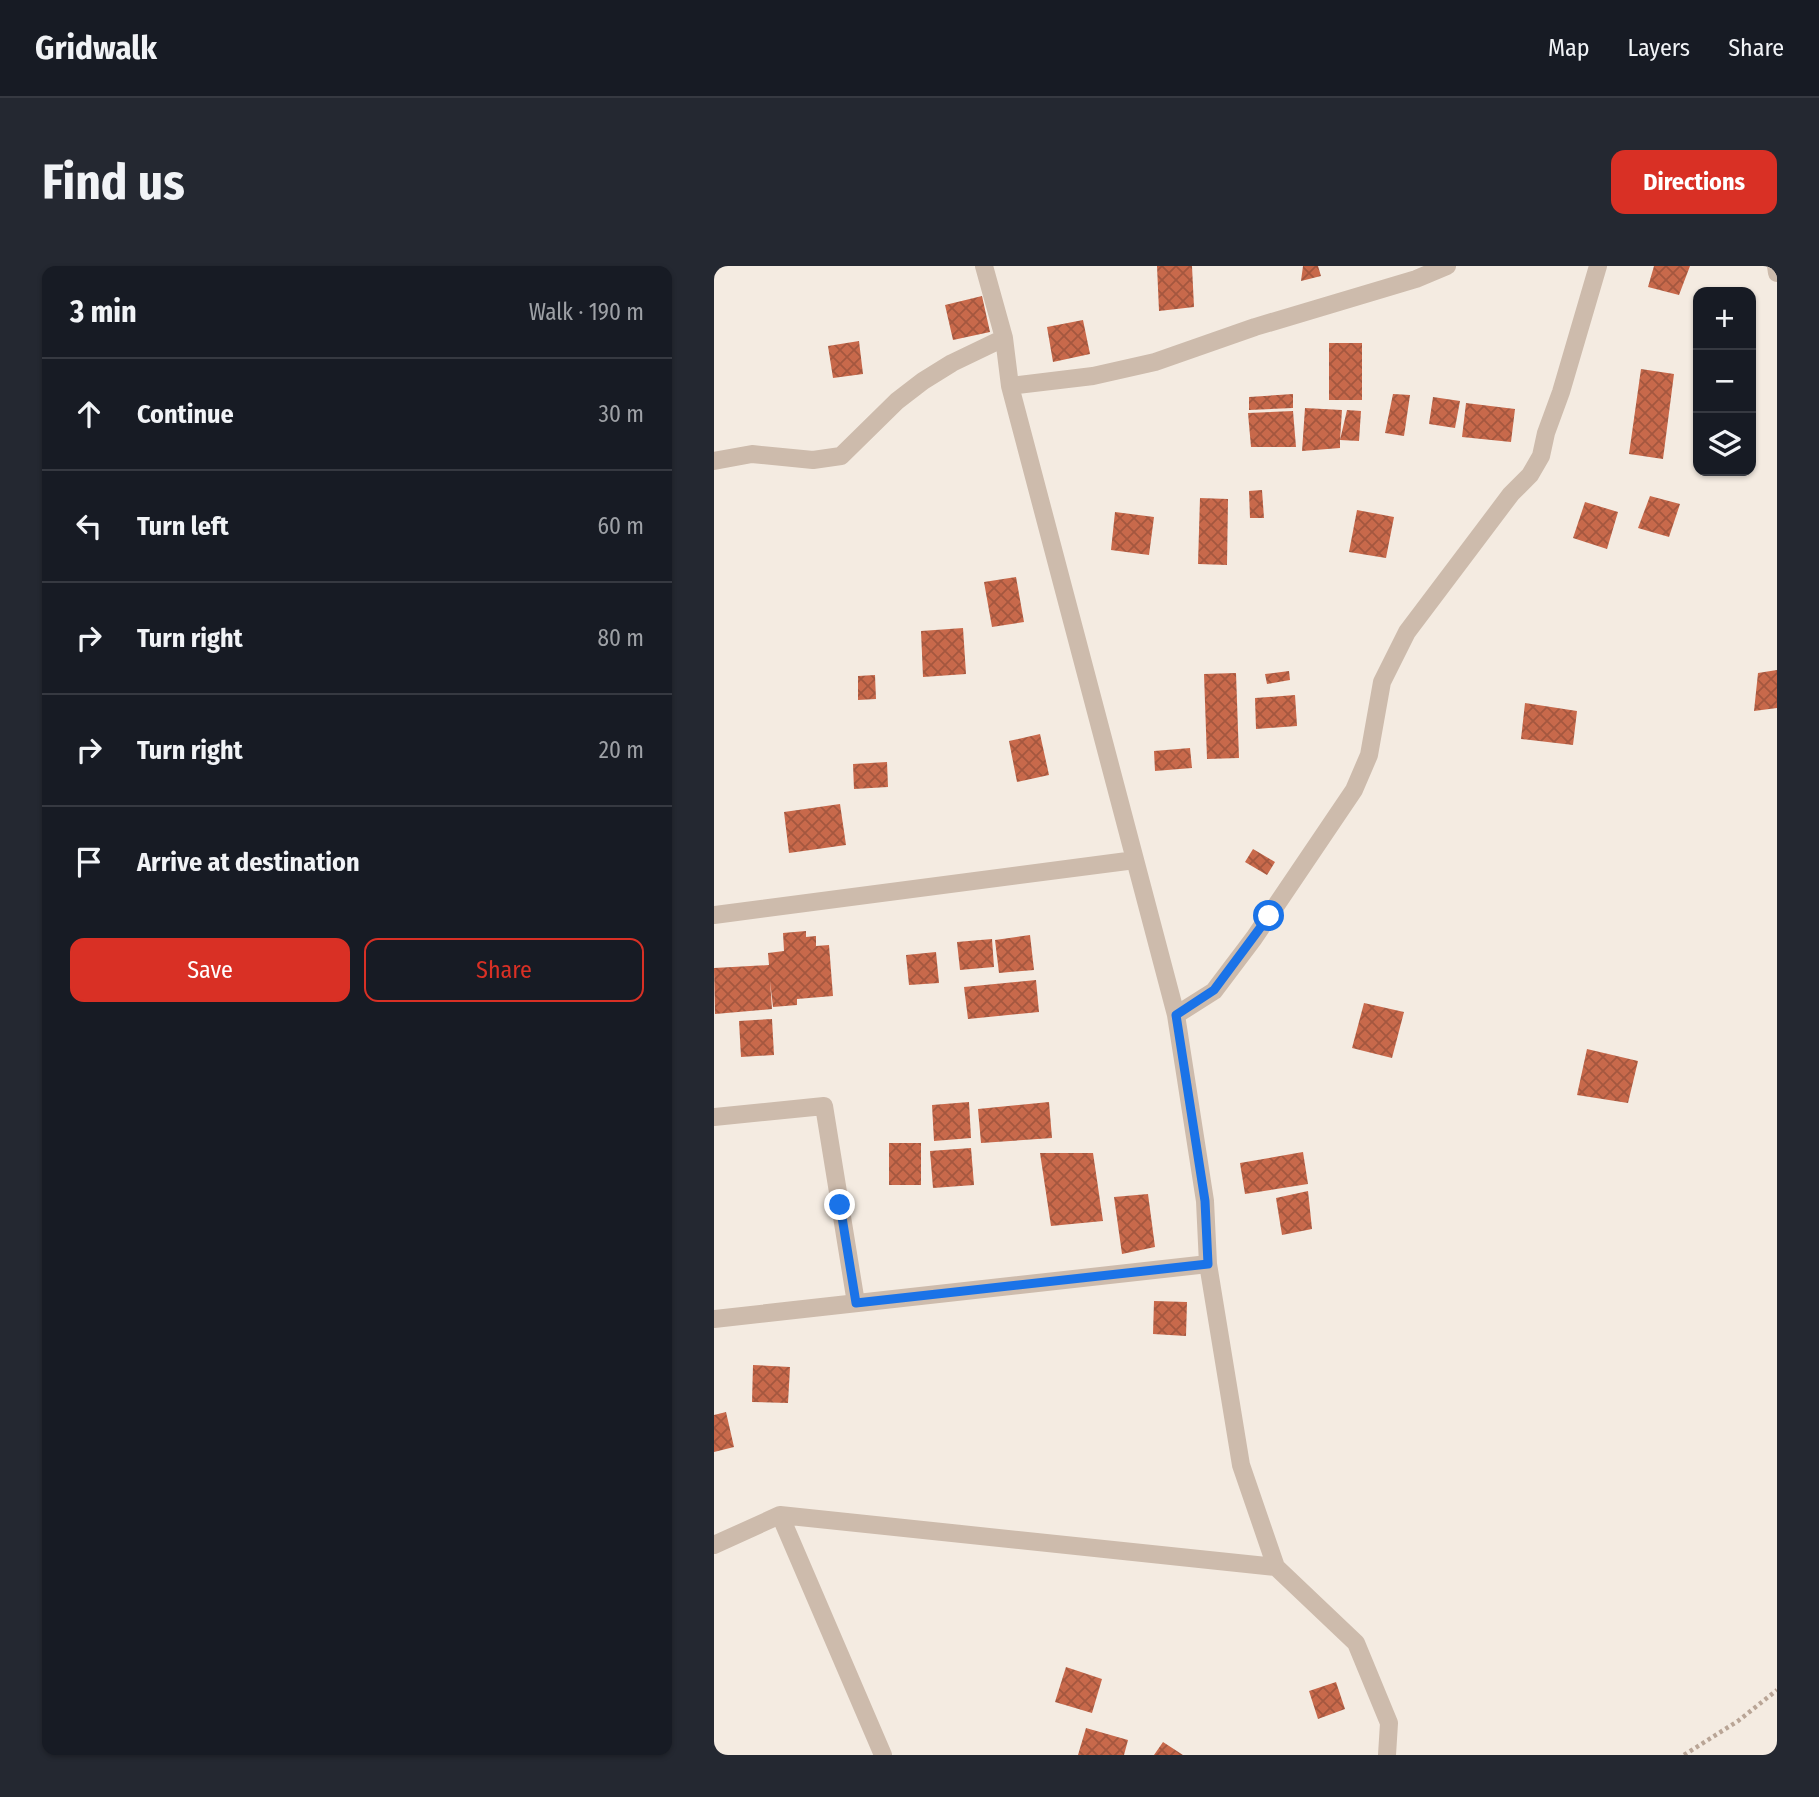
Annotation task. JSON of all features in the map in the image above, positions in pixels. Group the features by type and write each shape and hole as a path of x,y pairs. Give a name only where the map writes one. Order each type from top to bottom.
{"street":[{"path":"984,266 1004,338 1010,386 1176,1015 1205,1201 1208,1264 1241,1465 1276,1567 1356,1643 1390,1723 1387,1755"},
{"path":"1010,386 1093,376 1155,362 1255,327 1416,279 1447,266"},
{"path":"1176,1015 1214,990 1254,938 1354,790 1369,755 1382,682 1407,632 1511,494 1530,475 1541,456 1598,266"},
{"path":"1776,266 1777,273"},
{"path":"714,461 752,454 813,460 841,456 897,401 923,381 952,363 1004,338"},
{"path":"714,915 1135,860"},
{"path":"714,1117 824,1106 856,1303"},
{"path":"714,1319 1208,1264"},
{"path":"714,1545 780,1515 1276,1567"},
{"path":"780,1515 883,1755"}],"path":[{"path":"1684,1755 1738,1721 1777,1690"}],"building":[{"path":"1157,266 1192,266 1194,307 1159,311"},
{"path":"1303,266 1318,266 1321,276 1301,281"},
{"path":"1654,266 1690,266 1679,295 1648,287"},
{"path":"982,296 990,332 953,340 945,305"},
{"path":"1083,320 1090,354 1053,362 1047,327"},
{"path":"859,341 863,374 833,378 828,346"},
{"path":"1329,343 1362,343 1362,400 1329,400"},
{"path":"1641,369 1674,374 1663,459 1629,454"},
{"path":"1293,394 1293,408 1249,410 1249,397"},
{"path":"1393,394 1410,395 1404,436 1385,433"},
{"path":"1433,397 1460,401 1455,428 1429,424"},
{"path":"1466,403 1515,409 1511,442 1462,437"},
{"path":"1305,408 1342,410 1340,448 1302,451"},
{"path":"1347,410 1361,411 1359,441 1340,440"},
{"path":"1293,411 1296,447 1251,447 1248,413"},
{"path":"1262,490 1264,518 1250,518 1249,491"},
{"path":"1650,496 1680,504 1669,537 1638,528"},
{"path":"1200,498 1228,499 1227,565 1198,564"},
{"path":"1585,502 1618,512 1607,549 1573,538"},
{"path":"1357,510 1394,517 1386,558 1349,552"},
{"path":"1115,512 1154,517 1149,555 1111,550"},
{"path":"1016,577 1024,622 992,627 984,582"},
{"path":"963,628 966,674 923,677 921,631"},
{"path":"1777,670 1777,708 1754,711 1758,673"},
{"path":"1289,671 1290,680 1267,684 1265,674"},
{"path":"1236,673 1239,758 1207,759 1204,674"},
{"path":"875,675 876,699 858,700 858,676"},
{"path":"1295,695 1297,726 1256,729 1255,698"},
{"path":"1525,703 1577,711 1573,745 1521,739"},
{"path":"1040,734 1049,775 1017,782 1009,741"},
{"path":"1190,748 1192,768 1155,771 1154,751"},
{"path":"887,762 888,787 854,789 853,764"},
{"path":"840,804 846,845 789,853 784,812"},
{"path":"1253,849 1275,862 1267,875 1245,862"},
{"path":"806,931 806,937 816,936 816,946 829,945 833,996 797,999 797,1005 773,1007 770,981 772,1009 715,1014 714,968 769,965 768,953 784,951 783,933"},
{"path":"1030,935 1034,970 999,973 995,940"},
{"path":"992,939 994,967 960,970 957,942"},
{"path":"936,952 939,983 909,985 906,955"},
{"path":"1036,980 1039,1012 968,1019 964,987"},
{"path":"1364,1003 1404,1012 1392,1058 1352,1048"},
{"path":"772,1019 774,1055 741,1057 739,1021"},
{"path":"1587,1049 1638,1061 1628,1103 1577,1095"},
{"path":"969,1102 971,1138 934,1141 932,1105"},
{"path":"1049,1102 1052,1138 981,1143 978,1109"},
{"path":"889,1143 921,1143 921,1185 889,1185"},
{"path":"971,1148 974,1185 933,1188 930,1151"},
{"path":"1303,1152 1308,1184 1245,1194 1240,1163"},
{"path":"1040,1153 1093,1153 1103,1221 1051,1226"},
{"path":"1308,1191 1312,1229 1282,1235 1276,1198"},
{"path":"1148,1194 1155,1247 1122,1254 1114,1197"},
{"path":"1154,1301 1187,1302 1186,1336 1153,1334"},
{"path":"753,1365 790,1367 788,1403 752,1402"},
{"path":"726,1412 734,1447 714,1452 714,1415"},
{"path":"1066,1667 1102,1679 1092,1713 1055,1702"},
{"path":"1336,1682 1345,1709 1318,1719 1309,1691"},
{"path":"1086,1728 1128,1740 1124,1755 1078,1755"},
{"path":"1163,1742 1183,1755 1154,1755"}],"route":[{"path":"840,1205 856,1303 1208,1264 1205,1201 1176,1015 1214,990 1269,916"}]}
